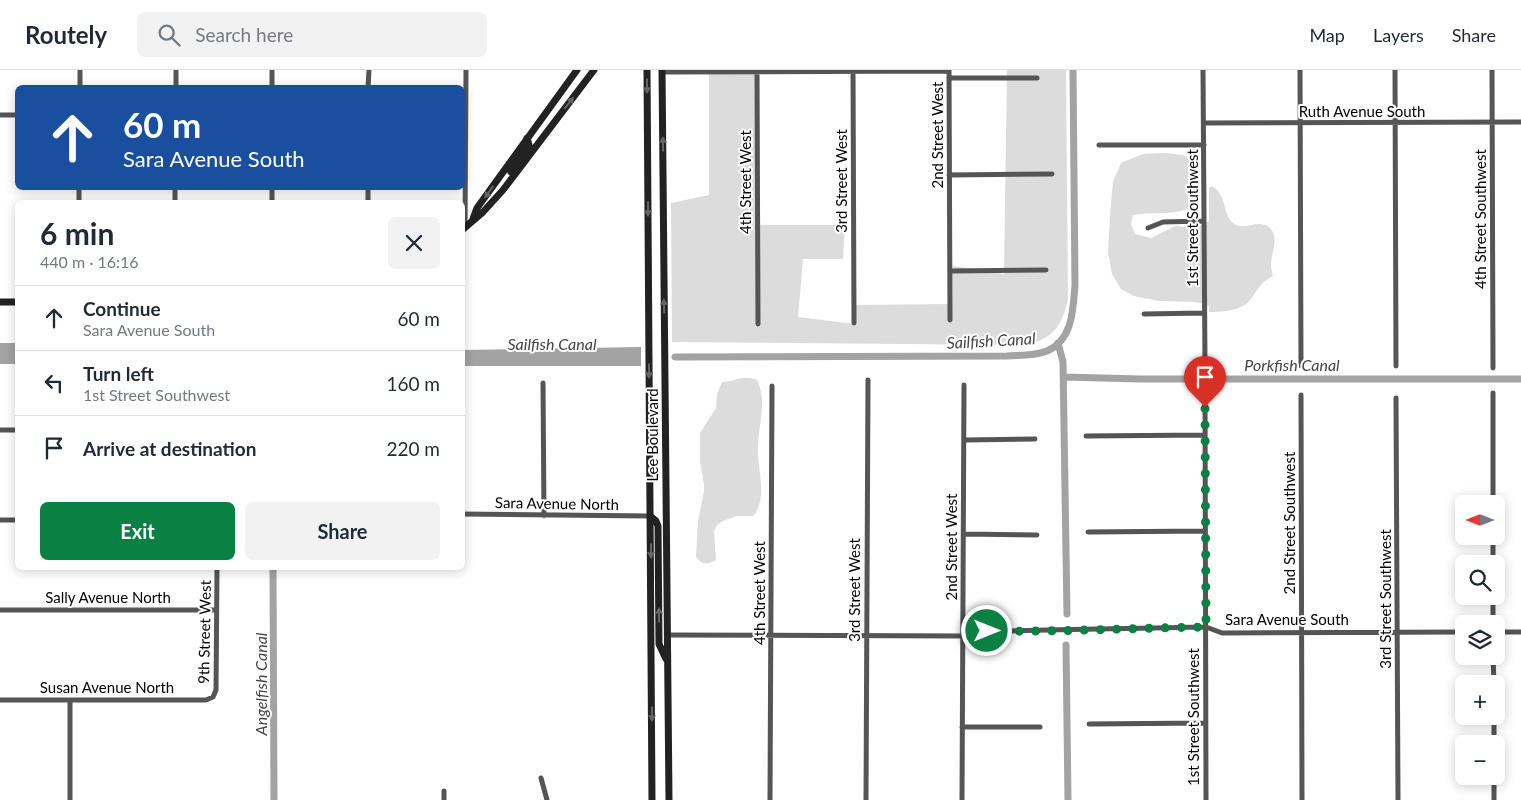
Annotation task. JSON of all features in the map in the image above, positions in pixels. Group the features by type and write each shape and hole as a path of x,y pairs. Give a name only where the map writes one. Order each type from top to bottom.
{"main road":[{"path":"472,221 477,208 577,70"},
{"path":"465,228 503,190 594,70"},
{"name":"Lee Boulevard","path":"647,70 652,800"},
{"name":"Lee Boulevard","path":"662,71 668,800"},
{"path":"527,138 543,137"},
{"path":"503,190 506,180 529,145 527,138"},
{"path":"0,302 15,302"},
{"path":"650,516 656,521 658,534 659,644 667,661"}],"street":[{"path":"80,70 80,85"},
{"path":"176,70 176,85"},
{"path":"272,70 272,85"},
{"path":"368,70 368,85"},
{"path":"465,150 466,70"},
{"name":"3rd Street West","path":"853,70 854,323"},
{"path":"662,71 949,70"},
{"name":"2nd Street West","path":"949,70 950,320"},
{"name":"1st Street Southwest","path":"1203,70 1205,366"},
{"path":"1300,70 1301,366"},
{"path":"1395,70 1396,366"},
{"name":"4th Street Southwest","path":"1492,70 1493,368"},
{"name":"4th Street West","path":"757,71 758,324"},
{"path":"949,78 1037,78"},
{"path":"0,115 15,115"},
{"name":"Ruth Avenue South","path":"1204,123 1521,122"},
{"path":"1099,145 1204,145"},
{"path":"949,175 1052,174"},
{"path":"1148,228 1163,222 1204,221"},
{"path":"950,271 1046,270"},
{"path":"1144,314 1204,312"},
{"name":"3rd Street West","path":"866,800 868,380"},
{"path":"543,384 544,516"},
{"name":"2nd Street West","path":"962,800 964,385"},
{"name":"4th Street West","path":"770,800 772,386"},
{"path":"1493,393 1493,495"},
{"name":"1st Street Southwest","path":"1205,394 1206,800"},
{"name":"2nd Street Southwest","path":"1301,395 1302,800"},
{"name":"3rd Street Southwest","path":"1396,398 1398,800"},
{"path":"0,430 15,430"},
{"path":"1086,436 1205,435"},
{"path":"964,440 1034,439"},
{"name":"Sara Avenue North","path":"465,514 650,516"},
{"path":"0,520 15,520"},
{"path":"1088,532 1205,531"},
{"path":"964,534 1038,535"},
{"name":"9th Street West","path":"213,697 216,690 217,570"},
{"name":"Sally Avenue North","path":"0,610 216,610"},
{"name":"Sara Avenue South","path":"963,636 971,631 1206,627 1222,633 1455,632"},
{"path":"1505,632 1521,632"},
{"path":"667,635 963,636"},
{"name":"Susan Avenue North","path":"0,700 206,700 213,697"},
{"path":"70,700 70,800"},
{"path":"1089,724 1206,723"},
{"path":"962,727 1040,727"},
{"path":"541,778 547,800"},
{"path":"1494,785 1494,800"},
{"path":"444,791 444,800"}],"shaded area":[{"path":"1007,70 1066,70 1068,298 1060,322 1051,334 1028,345 672,342 671,203 709,195 709,71 756,71 758,225 845,225 843,259 803,259 798,317 854,324 854,305 948,304 953,266 1004,274"},
{"path":"1165,153 1183,155 1194,162 1198,183 1198,203 1175,212 1133,215 1131,224 1135,234 1151,238 1175,226 1196,228 1209,221 1209,188 1212,186 1223,199 1227,214 1232,222 1241,226 1264,225 1269,227 1274,235 1271,265 1273,276 1262,283 1251,299 1242,306 1226,311 1209,312 1209,306 1196,302 1158,301 1134,296 1121,289 1112,274 1108,253 1110,215 1113,182 1121,163 1143,154"},
{"path":"0,343 15,343 15,364 0,364"},
{"path":"641,347 641,366 465,366 465,350"},
{"path":"743,378 757,380 762,395 758,453 761,482 760,501 758,509 753,516 737,516 717,525 714,531 716,560 705,563 696,557 698,521 704,491 700,462 700,433 716,408 717,394 722,382"}],"waterway":[{"name":"Sailfish Canal","path":"675,357 1007,356 1038,354 1056,346 1067,332 1070,323 1075,285 1073,70"},
{"path":"1058,343 1063,362 1067,614"},
{"name":"Porkfish Canal","path":"1064,377 1140,379 1521,379"},
{"name":"Angelfish Canal","path":"273,570 274,800"},
{"path":"1066,645 1068,800"}],"route":[{"path":"987,631 1206,627 1205,407"}]}
